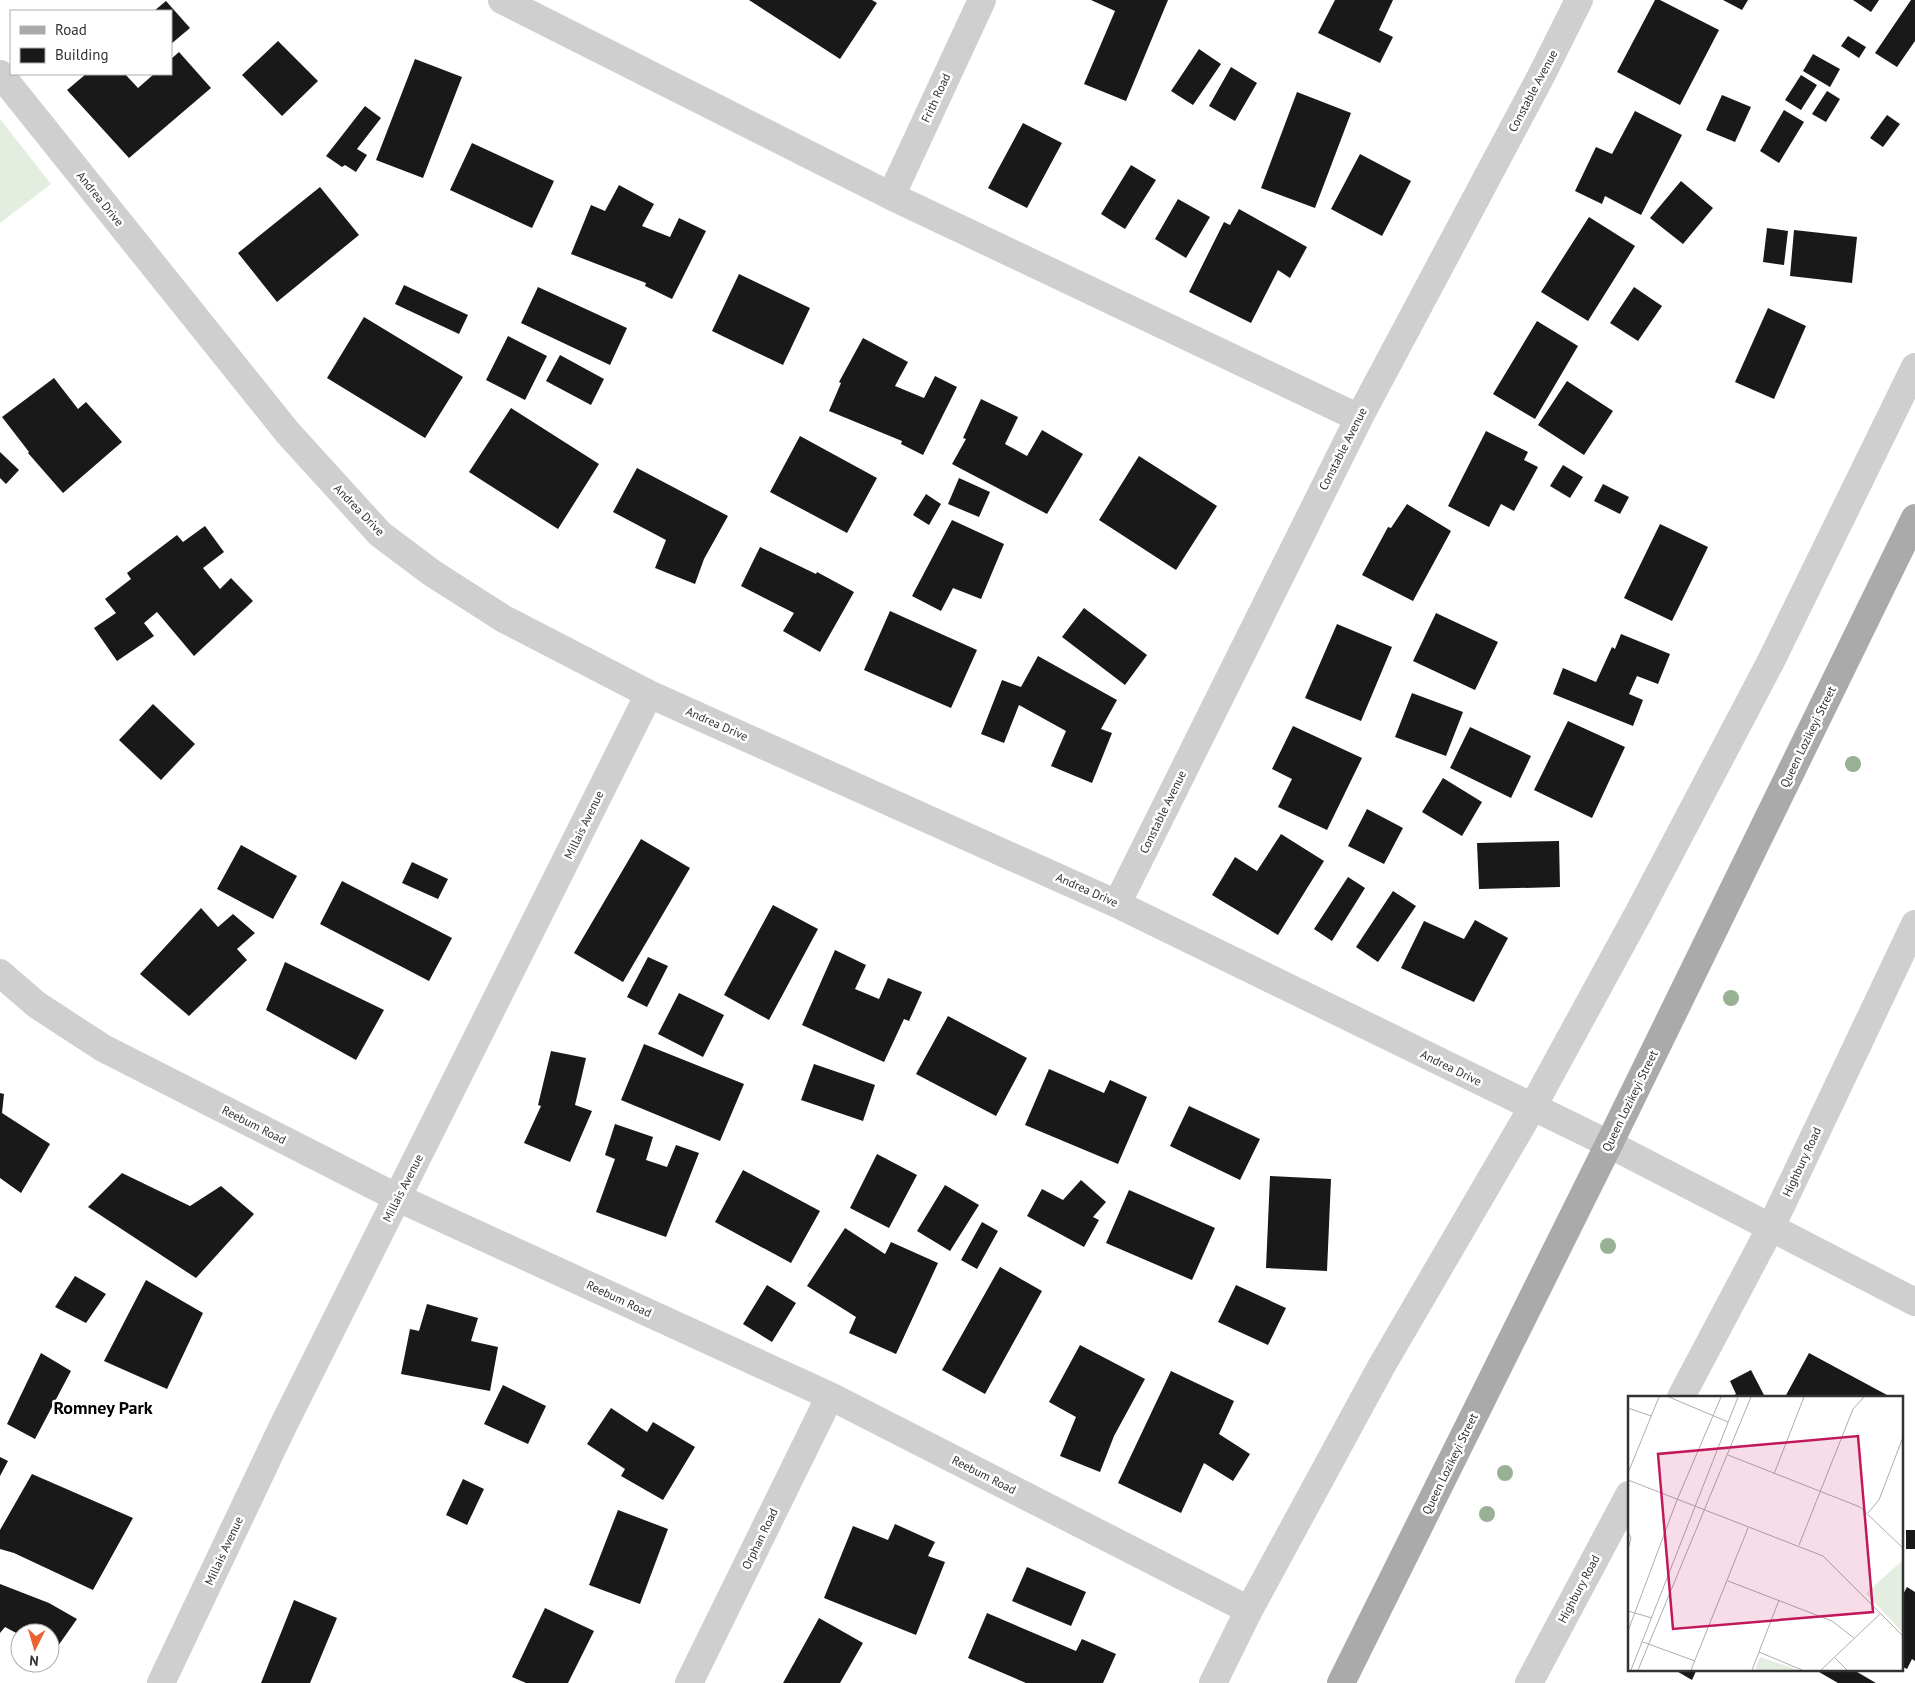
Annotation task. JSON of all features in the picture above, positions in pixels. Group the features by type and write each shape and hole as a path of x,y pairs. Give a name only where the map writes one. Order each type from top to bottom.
{"main road":[{"name":"Queen Lozikeyi Street","path":"1341,1683 1609,1144 1915,518"}],"street":[{"path":"502,0 891,196 1358,418"},
{"name":"Frith Road","path":"891,196 982,0"},
{"name":"Constable Avenue","path":"1117,904 1358,418 1540,78 1579,0"},
{"name":"Andrea Drive","path":"0,74 288,433 380,534 432,573 504,619 649,694 1117,904 1609,1144 1915,1302"},
{"path":"1213,1683 1249,1610 1381,1367 1532,1108 1639,912 1770,661 1915,367"},
{"name":"Millais Avenue","path":"161,1683 282,1428 649,694"},
{"name":"Highbury Road","path":"1682,1396 1771,1227 1915,924"},
{"name":"Reebum Road","path":"0,973 37,1005 103,1048 398,1198 830,1396 1249,1610"},
{"name":"Orphan Road","path":"689,1683 830,1396"},
{"name":"Highbury Road","path":"1528,1683 1628,1496"}],"green space":[{"path":"0,119 51,184 0,223"}],"building":[{"path":"749,0 872,0 877,3 840,59"},
{"path":"1091,0 1168,0 1126,101 1084,84 1115,11"},
{"path":"1335,0 1393,0 1379,30 1393,37 1380,63 1318,33"},
{"path":"1655,0 1660,0 1719,30 1680,105 1617,72"},
{"path":"1723,0 1748,0 1742,10"},
{"path":"1853,0 1879,0 1871,12"},
{"path":"1911,0 1915,0 1915,41 1897,67 1875,53"},
{"path":"166,1 190,28 172,43 172,10 155,10"},
{"path":"1848,36 1866,47 1859,58 1841,46"},
{"path":"278,41 318,81 282,116 242,75"},
{"path":"1199,49 1221,64 1193,105 1171,91"},
{"path":"179,52 211,88 129,158 67,90 85,75 126,75 138,88 153,75 172,75 172,58"},
{"path":"1813,54 1840,69 1830,87 1803,71"},
{"path":"415,59 462,77 423,178 376,160"},
{"path":"1231,67 1257,83 1235,121 1209,106"},
{"path":"1801,75 1817,85 1801,110 1785,100"},
{"path":"1827,91 1840,99 1826,122 1812,114"},
{"path":"1297,92 1351,113 1315,208 1261,188"},
{"path":"1722,95 1751,107 1735,142 1706,130"},
{"path":"365,106 381,118 357,149 367,155 356,172 345,165 342,167 326,156"},
{"path":"1784,110 1804,122 1779,163 1760,151"},
{"path":"1635,111 1682,135 1641,215 1605,196 1602,204 1575,191 1596,147 1612,154"},
{"path":"1887,115 1900,124 1883,147 1870,138"},
{"path":"1023,123 1062,143 1027,208 988,188"},
{"path":"472,143 554,181 532,228 450,190"},
{"path":"1360,154 1411,181 1382,236 1331,209"},
{"path":"1131,165 1156,180 1125,229 1101,214"},
{"path":"1681,181 1713,208 1683,244 1650,218"},
{"path":"619,185 654,204 642,226 670,237 679,218 706,231 672,299 645,286 646,283 571,254 591,205 605,211"},
{"path":"320,187 359,235 277,302 238,253"},
{"path":"1178,199 1210,217 1186,258 1155,239"},
{"path":"1239,209 1307,247 1290,278 1278,270 1251,323 1189,292 1224,222 1230,225"},
{"path":"1589,217 1635,246 1588,321 1541,292"},
{"path":"1767,228 1788,231 1784,265 1763,262"},
{"path":"1794,230 1857,237 1852,283 1790,276"},
{"path":"739,274 810,308 783,365 712,331"},
{"path":"404,285 468,315 459,334 395,304"},
{"path":"538,287 627,328 610,365 521,323"},
{"path":"1634,287 1662,306 1638,341 1610,323"},
{"path":"1768,308 1806,326 1774,399 1735,382"},
{"path":"364,317 463,377 425,438 327,378"},
{"path":"1537,321 1578,346 1535,419 1493,394"},
{"path":"508,336 547,356 525,400 486,380"},
{"path":"863,338 908,362 895,386 924,398 935,376 957,387 923,455 901,444 902,441 829,411 841,383 839,382"},
{"path":"560,355 604,379 591,405 546,381"},
{"path":"54,378 78,409 86,402 122,442 63,493 28,453 2,417"},
{"path":"1567,381 1613,411 1584,455 1538,425"},
{"path":"981,399 1018,417 1005,444 1027,456 1042,430 1083,454 1047,514 952,464 966,439 963,438"},
{"path":"511,408 599,464 558,529 469,472"},
{"path":"1486,431 1528,452 1524,460 1538,467 1514,511 1501,504 1489,527 1448,506"},
{"path":"800,436 877,478 847,533 770,492"},
{"path":"0,452 19,470 6,484 0,478"},
{"path":"1139,456 1217,506 1176,570 1099,520"},
{"path":"1563,465 1583,477 1570,498 1550,486"},
{"path":"637,468 728,516 704,559 695,584 655,568 666,540 613,512"},
{"path":"959,478 990,492 979,517 948,504"},
{"path":"1603,484 1629,497 1620,514 1594,501"},
{"path":"926,494 941,504 929,525 913,515"},
{"path":"1407,504 1451,531 1413,601 1362,575 1388,527 1391,528"},
{"path":"952,520 1004,544 981,599 953,588 941,611 912,596"},
{"path":"1660,524 1708,547 1672,621 1624,598"},
{"path":"205,526 224,552 203,568 220,589 231,578 253,601 194,656 157,612 144,623 154,636 117,661 94,628 116,613 105,599 131,579 127,573 177,535 183,542"},
{"path":"760,547 816,574 817,572 854,592 820,652 783,631 794,613 741,586"},
{"path":"1084,608 1147,655 1125,685 1062,637"},
{"path":"890,611 977,650 951,708 864,670"},
{"path":"1436,613 1498,642 1475,690 1413,661"},
{"path":"1337,624 1392,647 1361,721 1305,698"},
{"path":"1621,634 1670,654 1658,684 1637,676 1629,694 1643,700 1633,726 1553,694 1563,668 1596,682 1612,647 1615,649"},
{"path":"1038,656 1117,700 1101,729 1112,733 1092,783 1051,766 1066,731 1019,705 1004,743 981,734 1002,680 1021,687"},
{"path":"1412,693 1463,712 1446,756 1395,737"},
{"path":"153,704 195,744 161,780 119,740"},
{"path":"1568,721 1625,747 1592,818 1534,790"},
{"path":"1293,726 1362,758 1327,830 1278,807 1292,779 1272,769"},
{"path":"1470,727 1531,756 1511,798 1450,768"},
{"path":"1443,778 1482,802 1462,836 1422,812"},
{"path":"1367,809 1403,828 1384,864 1348,846"},
{"path":"1281,834 1324,861 1278,935 1212,895 1235,857 1257,871"},
{"path":"641,839 690,868 623,982 574,953"},
{"path":"1559,841 1560,887 1479,889 1477,843"},
{"path":"241,845 297,876 273,919 217,889"},
{"path":"412,862 448,879 438,899 402,883"},
{"path":"1348,877 1365,888 1332,941 1314,929"},
{"path":"342,881 452,938 429,981 320,924"},
{"path":"1393,891 1416,906 1378,962 1356,947"},
{"path":"773,905 818,929 769,1020 724,995"},
{"path":"201,908 218,927 233,914 255,933 237,949 247,960 189,1016 140,974"},
{"path":"1475,920 1508,938 1474,1002 1401,968 1424,921 1464,939"},
{"path":"835,950 866,965 855,989 879,999 888,978 922,992 909,1021 904,1019 884,1062 802,1025"},
{"path":"648,957 668,966 647,1007 627,997"},
{"path":"285,962 384,1010 356,1060 266,1010"},
{"path":"679,993 724,1015 703,1057 658,1034"},
{"path":"948,1016 1027,1058 996,1116 916,1074"},
{"path":"644,1044 744,1084 720,1141 621,1100"},
{"path":"551,1051 586,1058 575,1105 592,1111 570,1162 524,1143 541,1106 538,1105"},
{"path":"814,1064 875,1085 863,1121 801,1100"},
{"path":"1049,1069 1104,1093 1110,1080 1147,1097 1118,1164 1025,1125"},
{"path":"0,1093 4,1094 2,1113 50,1144 21,1193 0,1178"},
{"path":"1189,1106 1260,1139 1240,1180 1170,1146"},
{"path":"615,1124 653,1137 646,1160 667,1167 676,1145 699,1153 666,1237 596,1212 615,1159 605,1155"},
{"path":"877,1154 917,1175 889,1228 850,1208"},
{"path":"743,1170 820,1211 791,1263 715,1222"},
{"path":"122,1173 190,1206 221,1186 254,1214 196,1278 88,1207"},
{"path":"1270,1176 1331,1179 1327,1271 1266,1268"},
{"path":"1081,1180 1106,1202 1093,1217 1099,1220 1084,1247 1027,1216 1042,1189 1063,1200"},
{"path":"945,1185 979,1205 950,1251 917,1231"},
{"path":"1129,1190 1215,1228 1192,1280 1106,1243"},
{"path":"982,1222 998,1231 977,1269 961,1260"},
{"path":"845,1228 885,1254 891,1242 938,1263 896,1354 849,1333 856,1317 807,1286"},
{"path":"1000,1267 1042,1291 985,1394 942,1370"},
{"path":"75,1276 106,1294 86,1323 55,1307"},
{"path":"146,1280 203,1313 167,1389 104,1361"},
{"path":"767,1285 796,1303 772,1342 743,1324"},
{"path":"1236,1285 1286,1308 1268,1345 1218,1322"},
{"path":"427,1304 478,1318 471,1341 498,1347 490,1391 401,1374 410,1329 419,1331"},
{"path":"1080,1345 1145,1379 1114,1436 1100,1472 1060,1456 1076,1417 1049,1402"},
{"path":"41,1353 71,1371 35,1439 7,1424"},
{"path":"1809,1353 1887,1395 1886,1396 1786,1396"},
{"path":"1751,1370 1764,1396 1733,1396 1736,1394 1730,1381"},
{"path":"1171,1371 1234,1401 1219,1434 1250,1454 1233,1481 1204,1463 1181,1513 1118,1483"},
{"path":"503,1385 546,1406 528,1444 484,1424"},
{"path":"611,1408 647,1432 653,1422 695,1447 663,1500 621,1476 625,1469 587,1444"},
{"path":"0,1457 8,1461 0,1476"},
{"path":"32,1474 133,1518 93,1590 14,1553 0,1549 0,1530"},
{"path":"463,1479 484,1489 467,1525 446,1515"},
{"path":"618,1510 668,1529 640,1604 589,1585"},
{"path":"895,1524 935,1542 928,1556 945,1562 916,1635 824,1598 853,1526 888,1540"},
{"path":"1906,1530 1915,1530 1915,1549 1906,1549"},
{"path":"1027,1567 1086,1592 1071,1626 1012,1601"},
{"path":"0,1584 49,1603 77,1619 60,1643 60,1623 10,1623 10,1630 5,1627 0,1633"},
{"path":"1907,1587 1915,1592 1915,1661 1912,1659 1907,1669 1902,1666 1902,1596"},
{"path":"294,1600 337,1618 310,1683 261,1683"},
{"path":"545,1608 594,1631 568,1683 526,1683 512,1677"},
{"path":"987,1613 1076,1651 1082,1639 1116,1654 1103,1683 1026,1683 968,1658"},
{"path":"819,1618 863,1643 840,1683 783,1683"},
{"path":"1675,1670 1697,1670 1692,1680"},
{"path":"1820,1670 1854,1670 1876,1683 1838,1683 1819,1672"}],"district":[{"name":"Romney Park","path":"103,1408"}]}
